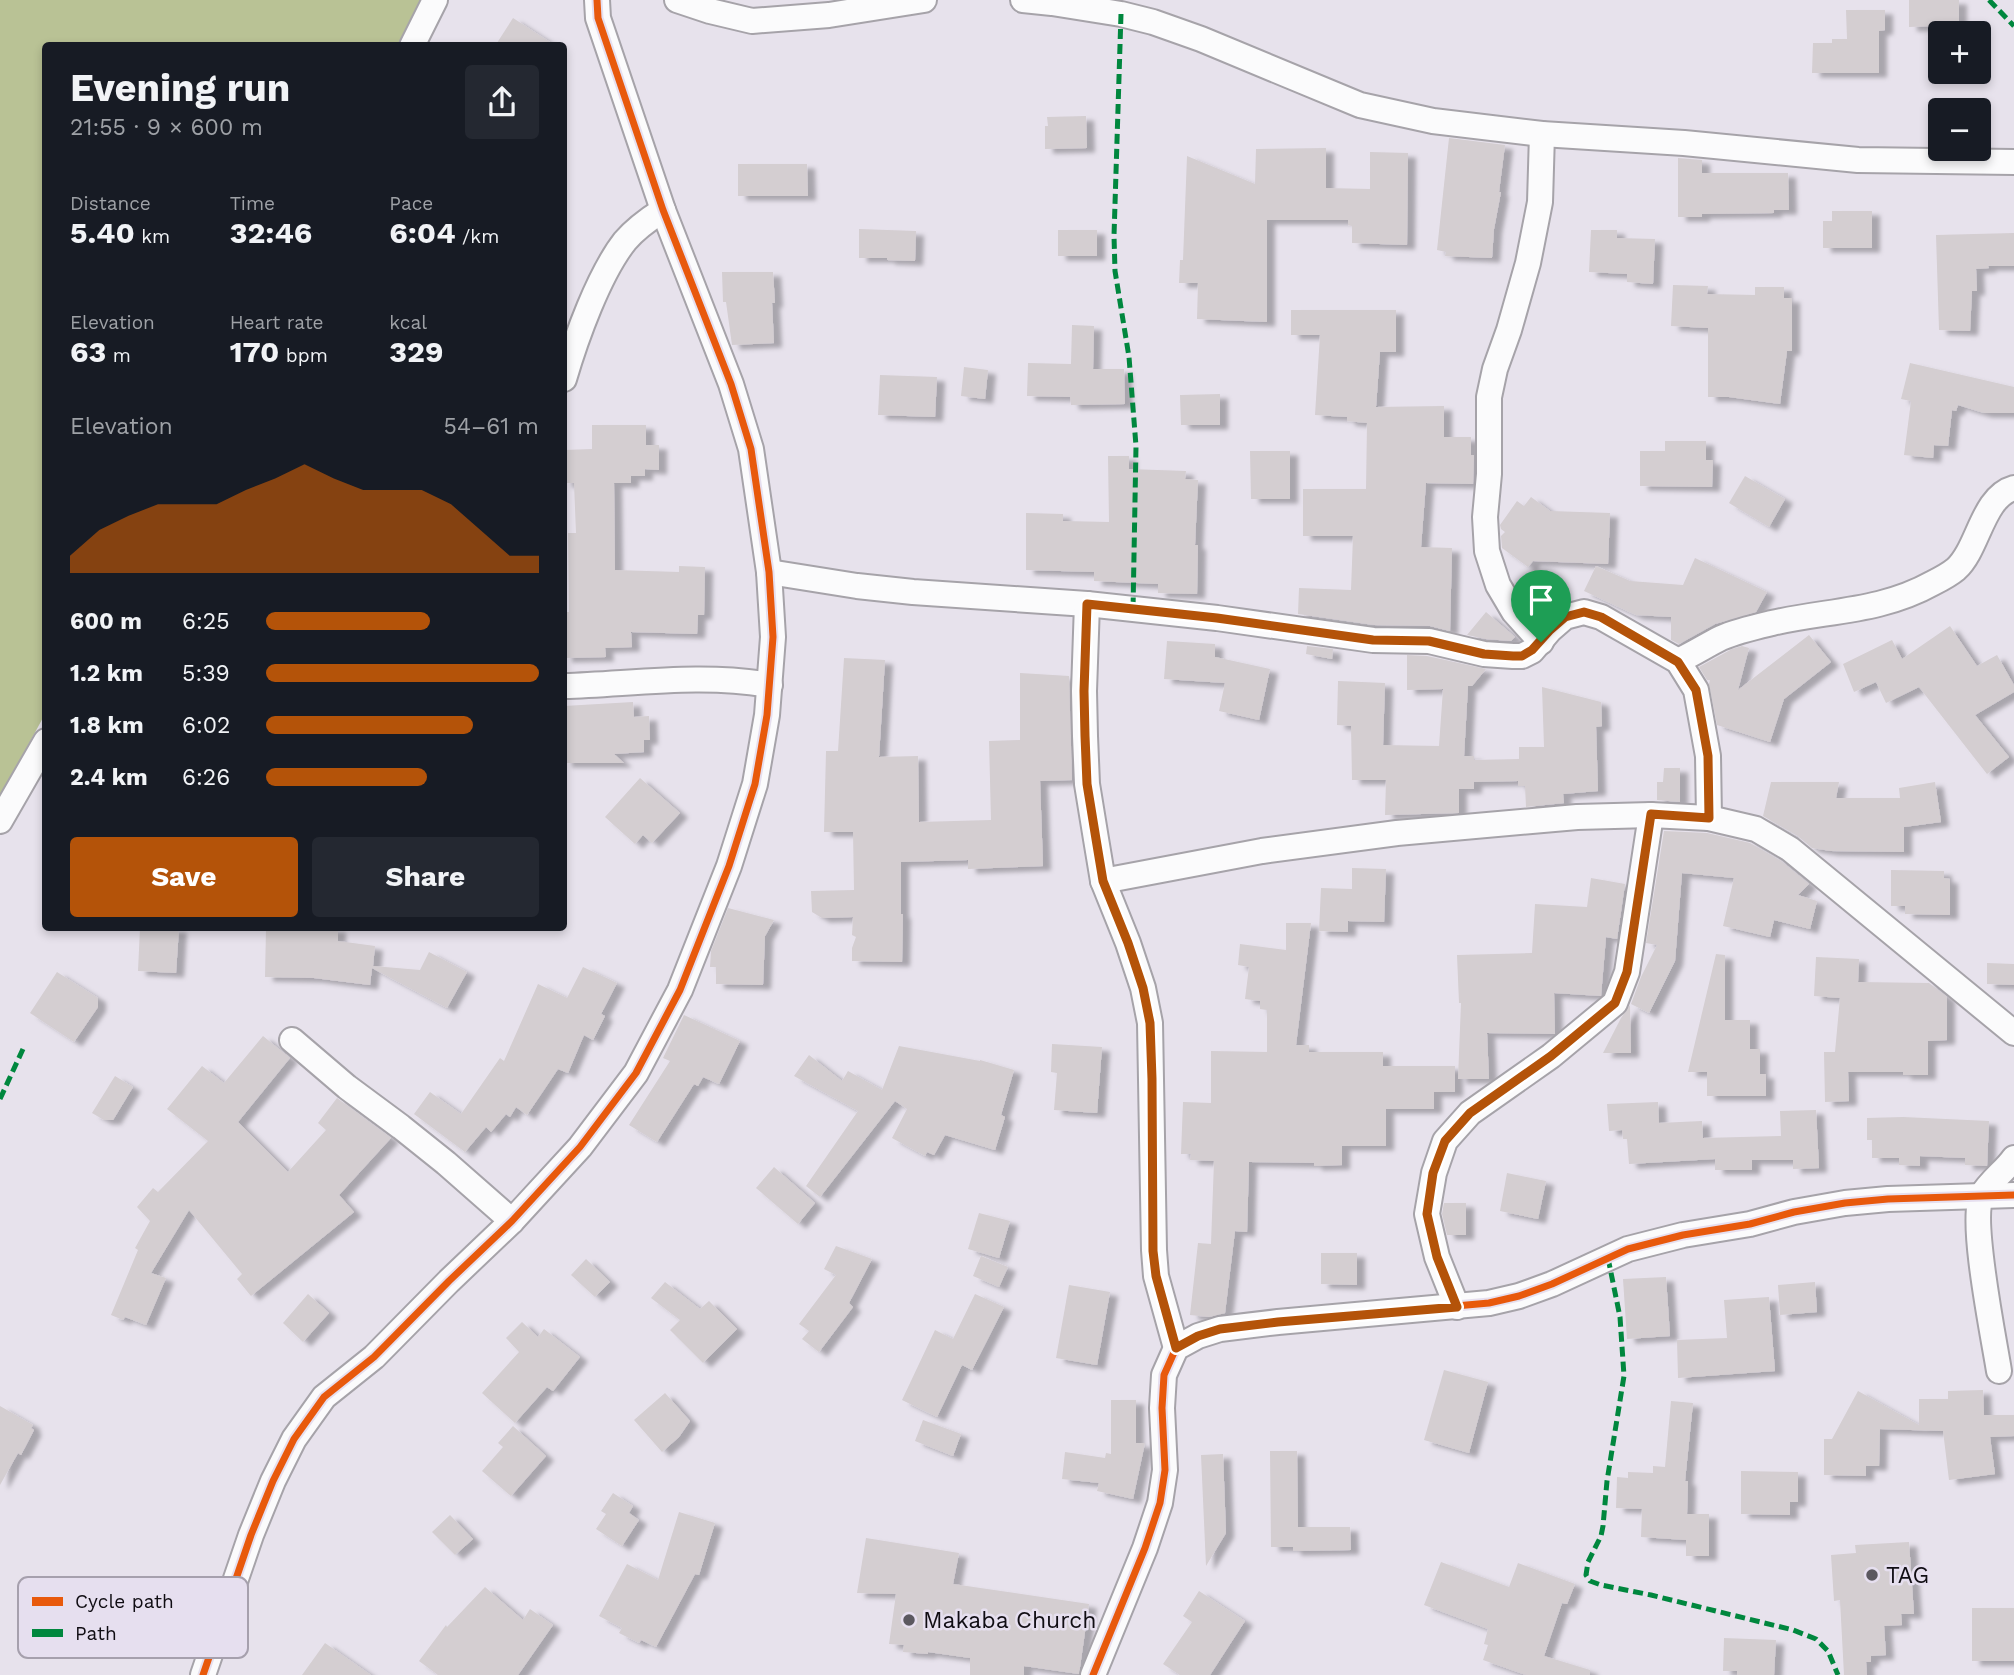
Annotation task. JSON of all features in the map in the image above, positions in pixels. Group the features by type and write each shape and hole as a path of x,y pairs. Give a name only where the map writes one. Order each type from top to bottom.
{"street":[{"path":"414,42 435,0"},
{"path":"237,1577 272,1480 294,1439 324,1397 374,1357 512,1221 580,1147 636,1073 680,990 729,866 757,773 770,685 773,637 769,572 751,449 731,384 663,209 598,18 597,0"},
{"path":"677,0 752,21 829,15 924,0"},
{"path":"1023,0 1121,14 1153,22 1360,105 1433,121 1542,134 1684,143 1858,160 2014,162"},
{"path":"1541,642 1514,612 1498,585 1487,551 1485,517 1489,474 1489,397 1528,263 1540,202 1542,134"},
{"path":"567,371 589,309 607,271 625,241 663,209"},
{"path":"1678,662 1720,639 1739,632 1774,622 1899,600 1923,589 1958,568 1992,505 2006,490 2014,488"},
{"path":"769,572 913,592 1087,604 1204,616 1373,640 1429,641 1484,654 1522,656 1541,642 1565,617 1584,612 1601,617 1678,662 1696,690 1708,756 1709,818"},
{"path":"1087,604 1084,691 1087,784 1103,881 1139,977 1150,1023 1153,1251 1156,1276 1176,1348"},
{"path":"567,686 684,680 746,681 770,685"},
{"path":"0,821 42,748"},
{"path":"1103,881 1262,851 1397,833 1577,817 1651,814 1709,818 1756,829 1790,849 2014,1033"},
{"path":"1457,1307 1437,1257 1427,1214 1433,1173 1445,1141 1470,1113 1551,1056 1615,1003 1627,972 1651,814"},
{"path":"292,1041 446,1163 512,1221"},
{"path":"1999,1371 1980,1251 1979,1215 1981,1196 2014,1158"},
{"path":"1093,1675 1145,1548 1160,1503 1165,1470 1162,1408 1164,1375 1176,1348 1198,1336 1220,1329 1278,1322 1489,1303 1552,1284 1628,1249 1683,1235 1750,1224 1794,1212 1845,1203 2014,1195"},
{"path":"203,1675 209,1658"}],"green space":[{"path":"0,0 422,0 400,42 42,42 42,720 0,797"}],"building":[{"path":"1909,0 1959,0 1959,21 1928,21 1928,26 1909,27"},
{"path":"1846,10 1885,10 1885,30 1879,31 1879,73 1812,73 1813,43 1832,43 1832,39 1847,39"},
{"path":"513,18 550,42 498,42"},
{"path":"1086,116 1087,148 1045,149 1047,117"},
{"path":"1449,138 1505,145 1492,258 1445,256 1446,252 1437,250"},
{"path":"1326,148 1326,188 1370,189 1370,152 1408,153 1407,245 1352,243 1352,226 1348,225 1348,220 1267,220 1267,322 1197,319 1198,283 1179,283 1180,260 1183,260 1187,156 1255,184 1256,149"},
{"path":"1678,158 1702,160 1702,173 1788,173 1789,210 1678,217"},
{"path":"738,164 807,164 808,196 738,196"},
{"path":"1832,211 1872,211 1872,248 1823,248 1823,221 1832,221"},
{"path":"859,229 916,231 915,261 859,258"},
{"path":"1058,230 1097,230 1097,256 1058,256"},
{"path":"1591,230 1617,230 1617,238 1655,239 1653,284 1627,282 1627,274 1589,272"},
{"path":"2014,233 2014,266 1976,269 1977,291 1972,291 1970,331 1939,330 1936,235"},
{"path":"722,272 773,272 774,343 732,345 726,302 723,302"},
{"path":"1673,285 1708,286 1707,294 1755,295 1755,287 1784,287 1784,298 1792,298 1792,351 1787,351 1780,404 1708,397 1708,328 1671,326"},
{"path":"1291,310 1396,310 1396,352 1380,352 1376,407 1444,406 1444,437 1471,437 1471,455 1474,455 1473,484 1426,483 1421,547 1452,548 1450,631 1430,626 1374,625 1298,614 1299,588 1351,590 1353,536 1303,536 1303,489 1366,489 1367,423 1347,421 1347,417 1315,415 1320,335 1291,335"},
{"path":"1072,325 1094,326 1093,369 1124,369 1125,404 1071,405 1070,397 1027,396 1028,363 1071,364"},
{"path":"1910,363 2014,387 2014,413 1984,413 1958,405 1956,411 1952,410 1948,446 1934,445 1933,458 1904,455 1911,401 1901,399"},
{"path":"964,367 988,370 985,399 961,396"},
{"path":"880,375 937,377 935,417 878,415"},
{"path":"1220,394 1220,425 1181,425 1180,395"},
{"path":"592,425 646,425 646,445 659,445 659,470 645,469 645,476 631,476 631,483 614,483 615,570 679,572 679,566 705,567 704,615 698,615 697,634 631,632 632,647 605,648 606,657 567,658 568,533 576,533 574,483 567,483 567,450 592,449"},
{"path":"1665,441 1706,441 1706,460 1713,460 1712,487 1640,486 1640,451 1665,451"},
{"path":"1250,451 1290,451 1290,499 1251,499"},
{"path":"1108,456 1129,456 1129,469 1186,471 1185,479 1198,480 1195,545 1198,545 1197,594 1158,593 1158,584 1094,581 1094,572 1026,570 1026,513 1063,514 1063,521 1109,522"},
{"path":"1745,476 1785,499 1769,527 1729,503"},
{"path":"1531,497 1550,511 1610,513 1608,564 1533,561 1528,567 1502,548 1501,536 1505,532 1500,525 1517,501 1524,506"},
{"path":"1695,558 1767,592 1756,612 1715,624 1679,644 1671,640 1671,617 1636,615 1584,591 1596,566 1630,581 1683,585"},
{"path":"1486,612 1515,637 1511,641 1467,635"},
{"path":"1950,626 1977,666 1997,655 2014,685 2014,692 1975,715 2009,757 1987,774 1919,687 1886,703 1876,682 1854,692 1843,664 1892,640 1902,659"},
{"path":"1809,635 1831,662 1784,699 1770,742 1717,725 1710,680 1707,680 1699,667 1732,649 1742,646 1749,648 1738,690"},
{"path":"1167,641 1215,644 1215,657 1270,669 1259,720 1219,711 1225,683 1164,679"},
{"path":"1307,646 1333,649 1332,659 1306,654"},
{"path":"1407,655 1427,656 1486,669 1472,686 1468,686 1464,756 1474,756 1474,760 1519,759 1519,747 1544,747 1542,687 1601,702 1602,726 1596,727 1598,791 1563,794 1564,803 1526,807 1525,786 1518,786 1518,781 1474,782 1474,789 1459,789 1459,813 1385,815 1386,780 1352,780 1351,726 1337,725 1338,681 1385,683 1383,745 1439,746 1443,689 1407,690"},
{"path":"844,658 885,660 879,757 918,756 919,822 991,820 989,741 1020,740 1020,673 1069,676 1072,780 1040,781 1043,866 968,869 968,860 901,862 902,962 852,961 852,948 856,937 852,935 853,917 822,918 812,912 811,891 854,890 853,832 824,832 826,751 838,751"},
{"path":"633,702 634,717 649,716 650,740 644,740 644,752 614,754 624,763 567,763 567,706"},
{"path":"1664,768 1680,768 1680,802 1657,800 1657,782 1663,782"},
{"path":"640,778 680,813 652,843 643,835 635,844 605,817"},
{"path":"1771,782 1839,782 1836,798 1900,798 1899,788 1935,782 1941,822 1904,827 1904,852 1831,851 1812,848 1798,836 1763,816"},
{"path":"1664,831 1707,833 1750,843 1781,861 1809,884 1798,895 1817,901 1810,929 1774,920 1770,937 1723,926 1734,878 1682,873 1675,961 1649,1013 1631,1004 1657,945 1646,943"},
{"path":"1352,868 1386,869 1384,922 1348,921 1348,932 1319,931 1321,888 1352,889"},
{"path":"1891,870 1944,871 1944,878 1950,879 1950,915 1905,914 1905,906 1891,906"},
{"path":"1591,878 1625,884 1617,939 1606,937 1601,996 1554,993 1555,1034 1487,1033 1489,1079 1458,1079 1461,1003 1457,955 1532,953 1535,904 1587,907"},
{"path":"728,908 774,920 765,936 763,985 716,984 716,967 710,967 711,951"},
{"path":"1286,923 1311,923 1296,1045 1309,1045 1309,1052 1383,1052 1383,1066 1455,1066 1455,1092 1434,1092 1434,1109 1386,1109 1386,1146 1342,1146 1342,1165 1249,1162 1247,1232 1235,1231 1225,1313 1209,1317 1190,1315 1198,1243 1211,1244 1214,1161 1190,1160 1191,1154 1181,1154 1183,1102 1211,1103 1211,1051 1267,1052 1267,1010 1260,1009 1260,1001 1245,999 1249,967 1238,965 1240,944 1286,950"},
{"path":"140,931 179,931 176,973 138,971"},
{"path":"266,931 338,931 338,941 375,946 373,966 420,970 429,952 467,972 447,1008 372,968 370,985 314,978 265,977"},
{"path":"1716,954 1725,955 1725,1020 1750,1020 1750,1049 1760,1049 1760,1074 1766,1074 1766,1096 1707,1096 1707,1072 1688,1072"},
{"path":"1816,957 1859,959 1858,982 1929,983 1947,997 1947,1040 1928,1041 1928,1075 1848,1072 1849,1101 1825,1102 1824,1052 1835,1052 1840,998 1814,996"},
{"path":"1987,963 2014,964 2014,985 1987,984"},
{"path":"583,967 617,983 601,1014 605,1016 593,1040 584,1035 568,1073 558,1069 527,1115 516,1107 510,1117 506,1114 491,1132 486,1127 465,1152 414,1114 430,1092 461,1114 500,1058 504,1061 538,984 567,998"},
{"path":"57,972 98,998 98,1007 74,1042 30,1013"},
{"path":"1630,1005 1631,1053 1603,1053 1621,1018"},
{"path":"684,1015 740,1041 719,1084 703,1077 698,1086 694,1084 657,1142 629,1125 670,1061 663,1058"},
{"path":"263,1036 290,1058 238,1122 288,1172 326,1130 318,1123 337,1098 391,1138 339,1195 354,1212 251,1296 237,1279 242,1274 189,1210 151,1273 166,1278 146,1325 111,1315 138,1250 135,1248 150,1221 137,1207 153,1188 158,1192 208,1141 167,1109 202,1066 224,1083"},
{"path":"1052,1044 1102,1047 1097,1113 1054,1110 1057,1073 1051,1072"},
{"path":"899,1046 980,1060 1014,1070 1001,1115 1005,1117 995,1150 945,1135 934,1155 927,1152 925,1156 892,1138 907,1109 895,1101 820,1197 806,1186 858,1111 794,1076 809,1055 842,1081 848,1071 882,1090"},
{"path":"115,1076 133,1087 113,1120 104,1120 92,1113"},
{"path":"1658,1102 1659,1123 1702,1121 1703,1138 1781,1136 1780,1111 1816,1110 1819,1168 1793,1169 1793,1160 1752,1160 1752,1170 1715,1170 1715,1159 1629,1164 1627,1139 1623,1139 1622,1130 1609,1131 1607,1104"},
{"path":"1867,1118 1989,1121 1987,1166 1965,1165 1965,1158 1920,1156 1920,1166 1899,1165 1899,1158 1872,1158 1872,1140 1867,1140"},
{"path":"774,1167 815,1203 798,1224 756,1188"},
{"path":"1507,1173 1546,1181 1538,1219 1500,1211"},
{"path":"1444,1203 1466,1203 1466,1235 1447,1235 1442,1214"},
{"path":"979,1213 1010,1221 999,1258 968,1249"},
{"path":"836,1246 872,1259 849,1303 853,1307 819,1352 802,1339 809,1331 799,1324 836,1275 824,1269"},
{"path":"1321,1253 1357,1253 1357,1285 1321,1284"},
{"path":"981,1256 1008,1267 999,1287 973,1276"},
{"path":"586,1259 610,1282 595,1297 571,1275"},
{"path":"1666,1277 1670,1336 1627,1339 1623,1279"},
{"path":"665,1282 700,1309 709,1301 737,1329 703,1363 670,1330 680,1320 651,1298"},
{"path":"1815,1282 1817,1312 1780,1315 1778,1285"},
{"path":"1069,1285 1110,1292 1097,1365 1056,1358"},
{"path":"308,1294 329,1313 303,1342 283,1323"},
{"path":"975,1294 1004,1307 972,1370 962,1365 937,1417 902,1400 935,1330 953,1339"},
{"path":"1769,1297 1775,1371 1678,1378 1677,1340 1727,1338 1724,1300"},
{"path":"522,1322 538,1337 544,1329 580,1357 553,1391 547,1387 515,1423 482,1393 519,1352 506,1338"},
{"path":"1444,1370 1488,1382 1469,1453 1424,1440"},
{"path":"1983,1390 1984,1415 2014,1415 2014,1436 1990,1437 1995,1474 1949,1480 1943,1431 1880,1429 1879,1466 1866,1466 1866,1476 1824,1475 1824,1439 1832,1439 1858,1391 1919,1425 1919,1399 1948,1399 1948,1391"},
{"path":"665,1393 690,1421 679,1437 662,1452 634,1420"},
{"path":"1111,1400 1136,1400 1136,1443 1145,1443 1133,1499 1097,1491 1099,1483 1062,1479 1065,1452 1105,1458 1106,1453 1111,1454"},
{"path":"1671,1401 1693,1403 1685,1481 1688,1481 1687,1514 1709,1514 1709,1556 1686,1556 1686,1540 1641,1537 1642,1509 1616,1508 1617,1477 1628,1478 1628,1472 1653,1473 1653,1466 1665,1467"},
{"path":"0,1406 33,1425 31,1428 34,1430 0,1485"},
{"path":"923,1420 961,1434 953,1456 915,1441"},
{"path":"513,1426 546,1456 511,1496 482,1471 503,1447 498,1443"},
{"path":"1270,1451 1297,1451 1298,1527 1350,1527 1351,1550 1293,1551 1293,1547 1271,1547"},
{"path":"1223,1454 1226,1533 1206,1566 1201,1455"},
{"path":"1741,1471 1798,1472 1798,1502 1790,1502 1790,1515 1741,1514"},
{"path":"613,1493 633,1506 629,1513 639,1520 622,1546 596,1529 606,1514 601,1511"},
{"path":"679,1512 715,1523 699,1575 695,1574 656,1647 641,1640 639,1643 619,1633 622,1628 599,1616 627,1564 658,1580"},
{"path":"450,1515 473,1539 455,1555 432,1532"},
{"path":"866,1538 959,1553 953,1584 1089,1604 1079,1674 1024,1666 1024,1675 970,1675 970,1658 928,1652 903,1652 904,1645 889,1644 896,1594 857,1593"},
{"path":"1909,1542 1914,1614 1901,1614 1902,1625 1884,1626 1886,1655 1871,1656 1871,1662 1866,1662 1867,1675 1844,1675 1840,1600 1834,1601 1831,1555 1856,1553 1855,1545"},
{"path":"1441,1562 1509,1587 1518,1563 1575,1584 1567,1604 1562,1603 1544,1656 1590,1670 1590,1675 1526,1675 1483,1660 1488,1645 1484,1644 1488,1629 1424,1605"},
{"path":"485,1587 523,1620 530,1609 553,1625 518,1675 438,1675 419,1661 446,1625 447,1627"},
{"path":"1199,1591 1245,1621 1210,1675 1180,1675 1163,1664 1192,1622 1183,1616"},
{"path":"1972,1608 2014,1608 2014,1661 1972,1661"},
{"path":"1724,1638 1776,1640 1774,1675 1737,1675 1737,1671 1723,1671"},
{"path":"325,1643 371,1675 302,1675"}],"marked path":[{"path":"1989,0 2014,26"},
{"path":"1121,14 1114,236 1115,271 1129,357 1136,446 1133,610"},
{"path":"0,1099 23,1049"},
{"path":"1608,1258 1620,1317 1624,1376 1607,1481 1603,1526 1588,1562 1586,1575 1590,1581 1601,1585 1793,1630 1816,1639 1828,1651 1838,1675"}],"cycle path":[{"path":"237,1577 273,1481 294,1439 324,1397 374,1357 512,1221 580,1147 636,1073 680,990 729,866 755,784 767,715 773,637 769,572 751,449 731,384 663,210 598,18 597,0"},
{"path":"1093,1675 1145,1548 1160,1503 1165,1470 1162,1408 1164,1375 1176,1348 1198,1336 1220,1329 1278,1322 1489,1303 1552,1284 1628,1249 1683,1235 1750,1224 1794,1212 1845,1203 2014,1195"},
{"path":"203,1675 209,1658"}],"place":[{"name":"TAG","path":"1872,1575"},
{"name":"Makaba Church","path":"909,1620"}],"route":[{"path":"1087,604 1217,618 1373,640 1429,641 1484,654 1522,656 1541,642 1565,617 1584,612 1601,617 1678,662 1696,690 1702,716 1708,756 1709,818 1651,814 1627,972 1615,1003 1551,1056 1470,1113 1445,1141 1433,1173 1427,1214 1437,1257 1457,1307 1220,1329 1198,1336 1176,1348 1156,1276 1153,1251 1150,1023 1143,988 1103,881 1087,784 1084,691 1087,604"}]}
